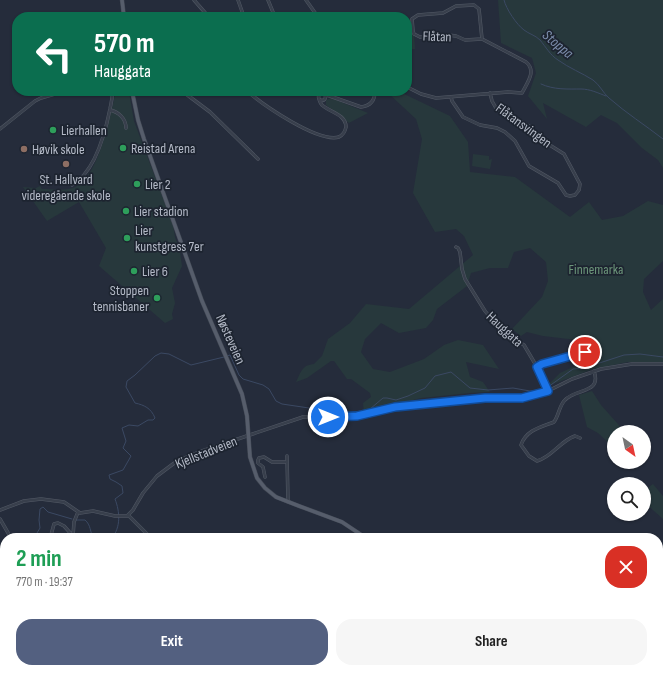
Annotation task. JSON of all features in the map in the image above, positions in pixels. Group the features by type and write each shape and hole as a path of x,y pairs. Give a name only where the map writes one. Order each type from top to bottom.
{"main road":[{"path":"122,0 123,12"},
{"name":"Nøsteveien","path":"133,96 144,139 197,288 244,400 247,413 250,457 257,478 268,491 288,502 342,522 358,533"}],"street":[{"path":"194,0 203,12"},
{"path":"238,0 242,12"},
{"path":"268,0 273,12"},
{"path":"306,0 314,12"},
{"name":"Flåtan","path":"482,39 480,11 478,7 474,5 456,6 444,13 418,15 412,18 414,34 420,37 448,35 456,36 465,40 482,39 526,62 530,66 531,76 522,93 490,93"},
{"path":"412,88 428,96 440,98 490,93"},
{"name":"Flåtansvingen","path":"451,97 452,101 463,117 480,125 497,128 505,132 515,141 529,166 558,183 566,195 575,195 579,190 580,184 564,154 540,139 529,126 496,108 490,93"},
{"path":"0,129 35,101 48,96"},
{"path":"72,185 80,180 90,168 104,136 111,96"},
{"path":"189,96 210,112 258,159"},
{"path":"253,96 274,112 297,125 330,138 339,137 345,131 346,126 341,117 321,104 319,98 324,99 332,97"},
{"path":"323,96 324,106"},
{"path":"329,96 354,106 361,107 369,105 374,96"},
{"path":"110,110 122,117 126,128"},
{"name":"Hauggata","path":"456,247 460,252 465,279 488,316 510,337 522,343 537,367 547,389"},
{"path":"537,367 585,352"},
{"name":"Kjellstadveien","path":"128,515 154,479 171,465 186,456 303,417 352,417 399,407 485,398 522,398 594,371 632,364 663,364"},
{"path":"580,438 575,436 566,441 538,462 529,456 521,445 525,438 536,428 554,422 561,405 566,399 573,394 589,390 592,387 595,380 594,371"},
{"path":"287,456 288,502"},
{"path":"264,476 263,467 258,463 259,458 264,457 272,462 287,462"},
{"path":"0,510 24,501 38,499 64,502 78,512 83,513 93,511 118,517 128,515 146,533"},
{"path":"73,533 74,522 78,512"},
{"path":"0,518 8,533"},
{"path":"52,533 54,524 58,523 64,526 70,533"}],"green space":[{"path":"498,0 663,0 663,168 658,160 642,148 617,123 601,115 586,127 543,103 547,119 528,96 536,73 532,58 501,43"},
{"path":"412,34 414,35 415,49 412,49"},
{"name":"Lier stadion","path":"115,96 130,96 134,121 173,225 180,252 182,266 172,288 175,303 172,314 173,319 165,323 99,266 106,248 79,202 47,221 23,187 36,188 40,186 42,189 58,190 73,188 82,182 90,173 102,146"},
{"name":"Finnemarka","path":"391,96 408,96 450,116 468,142 470,172 515,177 570,217 589,202 602,220 623,216 648,201 663,205 663,261 644,279 643,292 651,310 663,299 663,362 628,362 593,369 553,384 549,384 560,373 590,359 596,352 586,341 543,336 527,332 521,336 512,329 542,297 548,281 546,262 530,248 514,252 508,268 490,268 471,273 467,286 437,309 433,320 426,328 399,333 381,323 365,339 361,352 373,369 390,372 424,359 444,345 458,340 483,345 499,369 466,362 470,377 483,382 490,392 421,398 364,413 363,403 371,397 370,393 351,379 347,379 334,361 331,361 307,378 296,382 304,367 314,364 322,356 328,339 350,323 366,304 409,309 473,255 464,236 456,229 435,232 413,193 422,139 416,119"},
{"path":"331,98 368,113 349,123 326,105 326,100"},
{"path":"473,154 489,156 489,160 492,159 490,169 472,166"},
{"path":"592,391 601,405 619,425 607,425 607,441 598,433 587,427 579,395"},
{"path":"653,484 663,496 663,519 651,508 651,486"}],"waterway":[{"name":"Stoppa","path":"504,0 509,12 521,28 540,40 555,58 593,80 615,103 663,139"},
{"name":"Stoppa","path":"541,84 556,88 594,91 606,96"},
{"path":"115,533 119,519 115,499 123,493 122,486 110,479 109,475 123,470 131,456 123,448 126,441 122,428 129,425 138,426 155,418 147,408 135,403 126,387 127,381 155,356 161,353 169,354 191,365 224,357"},
{"path":"548,387 573,369 584,368 624,355 640,354 663,357"},
{"path":"227,356 230,355 239,375 243,379 263,385 269,389 276,401 282,404 309,408 327,406 341,413 348,414 370,409 383,398 396,400 408,396 425,388 435,376 451,372 470,388 488,390 513,388 530,391 545,389"},
{"path":"37,533 40,528 40,509 43,507 48,512 72,519"},
{"path":"76,520 85,520 91,533"}],"place":[{"name":"Lierhallen","path":"53,130"},
{"name":"Reistad Arena","path":"123,148"},
{"name":"Høvik skole","path":"24,149"},
{"name":"St. Hallvard videregående skole","path":"66,164"},
{"name":"Lier 2","path":"137,184"},
{"name":"Lier stadion","path":"126,211"},
{"name":"Lier kunstgress 7er","path":"127,238"},
{"name":"Lier 6","path":"134,271"},
{"name":"Stoppen tennisbaner","path":"157,298"}],"route":[{"path":"328,417 361,416 392,408 485,398 511,399 528,397 548,391 537,367 542,364 585,352"}]}
